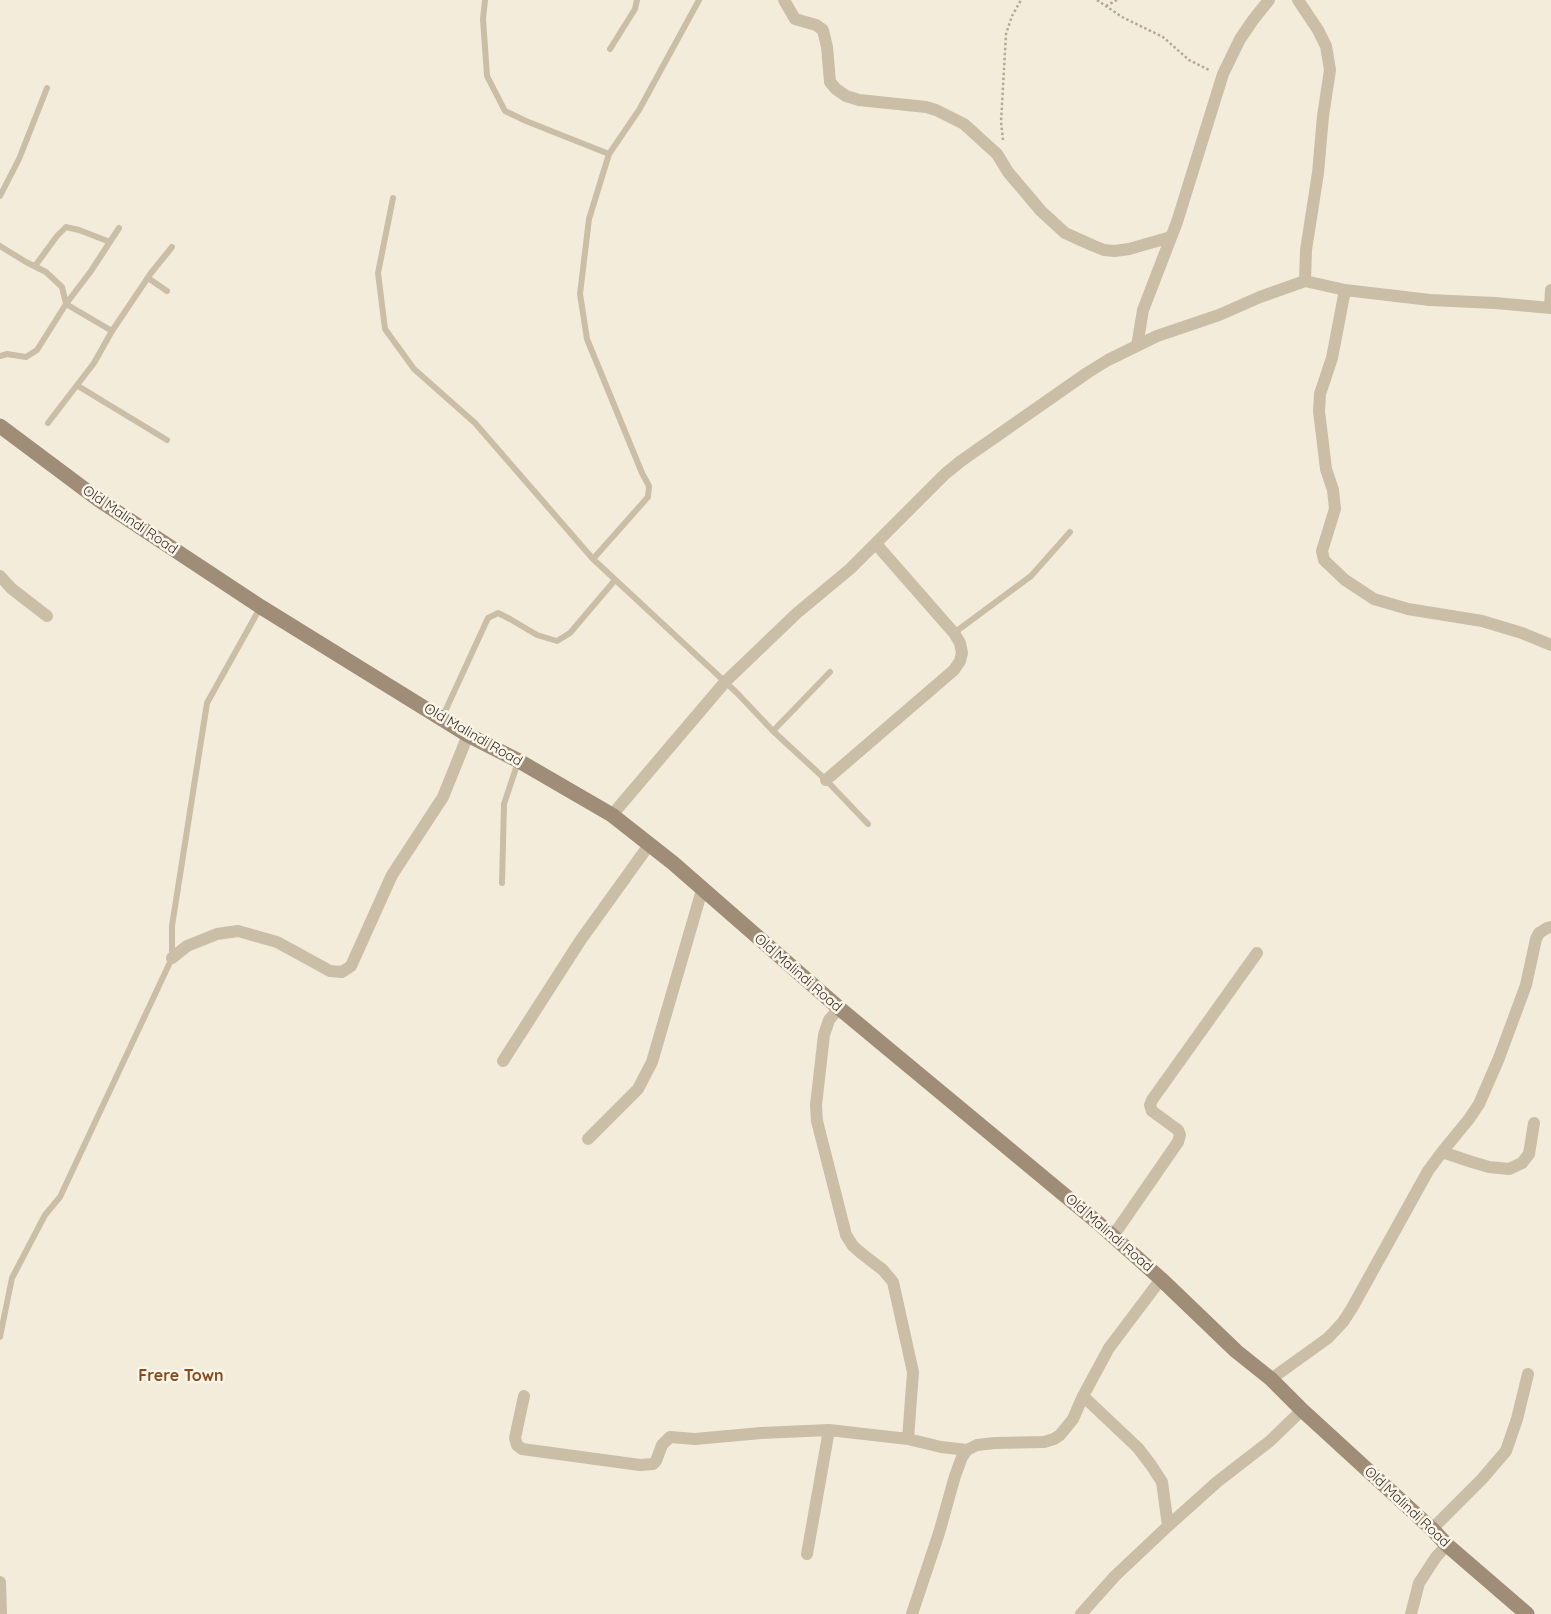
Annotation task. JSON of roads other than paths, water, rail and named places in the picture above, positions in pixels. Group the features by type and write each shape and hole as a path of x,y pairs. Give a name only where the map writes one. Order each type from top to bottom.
{"main road":[{"name":"Old Malindi Road","path":"0,426 99,500 261,607 468,735 519,761 612,815 673,863 839,1008 1113,1236 1236,1351 1271,1379 1447,1545 1527,1614"}],"street":[{"path":"784,0 795,19 816,25 823,30 827,47 830,82 842,94 859,100 926,107 964,124 997,154 1008,172 1041,211 1065,233 1104,250 1114,251 1129,249 1171,237"},
{"path":"1137,346 1143,310 1171,237 1223,74 1240,39 1269,0"},
{"path":"1298,0 1326,46 1330,70 1323,116 1318,173 1306,250 1305,281"},
{"path":"612,815 726,682 797,613 850,569 945,474 1087,373 1164,334 1219,316 1260,297 1305,281 1345,290 1430,300 1551,308 1551,290"},
{"path":"1345,290 1332,358 1320,394 1319,411 1326,469 1333,490 1335,509 1322,551 1324,560 1345,580 1380,601 1408,609 1482,621 1522,633 1551,645"},
{"path":"826,780 954,670 960,661 962,653 960,643 954,633 876,544"},
{"path":"0,576 47,616"},
{"path":"172,958 187,946 218,934 238,931 277,942 330,971 342,972 351,966 392,875 442,797 468,735"},
{"path":"503,1061 580,941 649,845"},
{"path":"588,1139 638,1089 652,1062 702,890"},
{"path":"1271,1379 1328,1338 1343,1322 1428,1171 1479,1104 1526,985 1536,939 1539,933 1551,927"},
{"path":"1113,1236 1178,1142 1180,1135 1178,1130 1152,1111 1150,1105 1152,1100 1257,953"},
{"path":"839,1008 829,1020 824,1034 816,1121 846,1235 853,1246 883,1270 894,1282 913,1372 908,1439"},
{"path":"1442,1152 1489,1167 1509,1169 1522,1163 1529,1154 1534,1123"},
{"path":"912,1614 939,1533 955,1476 962,1457 967,1450 977,1445 995,1443 1044,1442 1054,1439 1066,1429 1073,1419 1108,1348 1161,1279"},
{"path":"1432,1529 1482,1479 1506,1451 1517,1419 1528,1374"},
{"path":"524,1396 515,1438 517,1445 522,1449 640,1465 653,1464 662,1445 670,1437 695,1439 761,1433 829,1430 908,1439 941,1447 967,1450"},
{"path":"1083,1396 1138,1448 1151,1465 1162,1482 1168,1526"},
{"path":"1081,1614 1115,1576 1168,1526 1216,1482 1270,1441 1302,1410"},
{"path":"807,1554 829,1430"},
{"path":"1411,1614 1419,1583 1436,1557 1447,1545"},
{"path":"0,1582 2,1614"}],"lane":[{"path":"485,0 482,20 488,76 505,111 609,154"},
{"path":"610,49 635,9 637,0"},
{"path":"593,559 648,496 649,486 587,339 580,294 589,219 609,154 639,110 699,0"},
{"path":"0,196 19,160 47,88"},
{"path":"393,198 378,273 385,330 414,369 475,423 593,559 726,682 868,824"},
{"path":"35,266 57,236 66,228 79,230 110,242"},
{"path":"0,356 8,354 26,357 37,350 66,304 119,228"},
{"path":"0,246 46,272 62,287 66,304 112,331"},
{"path":"48,423 78,386 94,363 112,331 148,278 172,247"},
{"path":"148,278 167,291"},
{"path":"78,386 166,440"},
{"path":"954,633 1031,576 1070,532"},
{"path":"442,718 488,618 498,613 537,635 557,640 570,633 615,580"},
{"path":"0,1337 12,1278 45,1215 60,1197 172,958 172,926 207,703 261,607"},
{"path":"773,730 830,672"},
{"path":"502,884 504,804 519,761"}],"district":[{"name":"Frere Town","path":"181,1376"}]}
